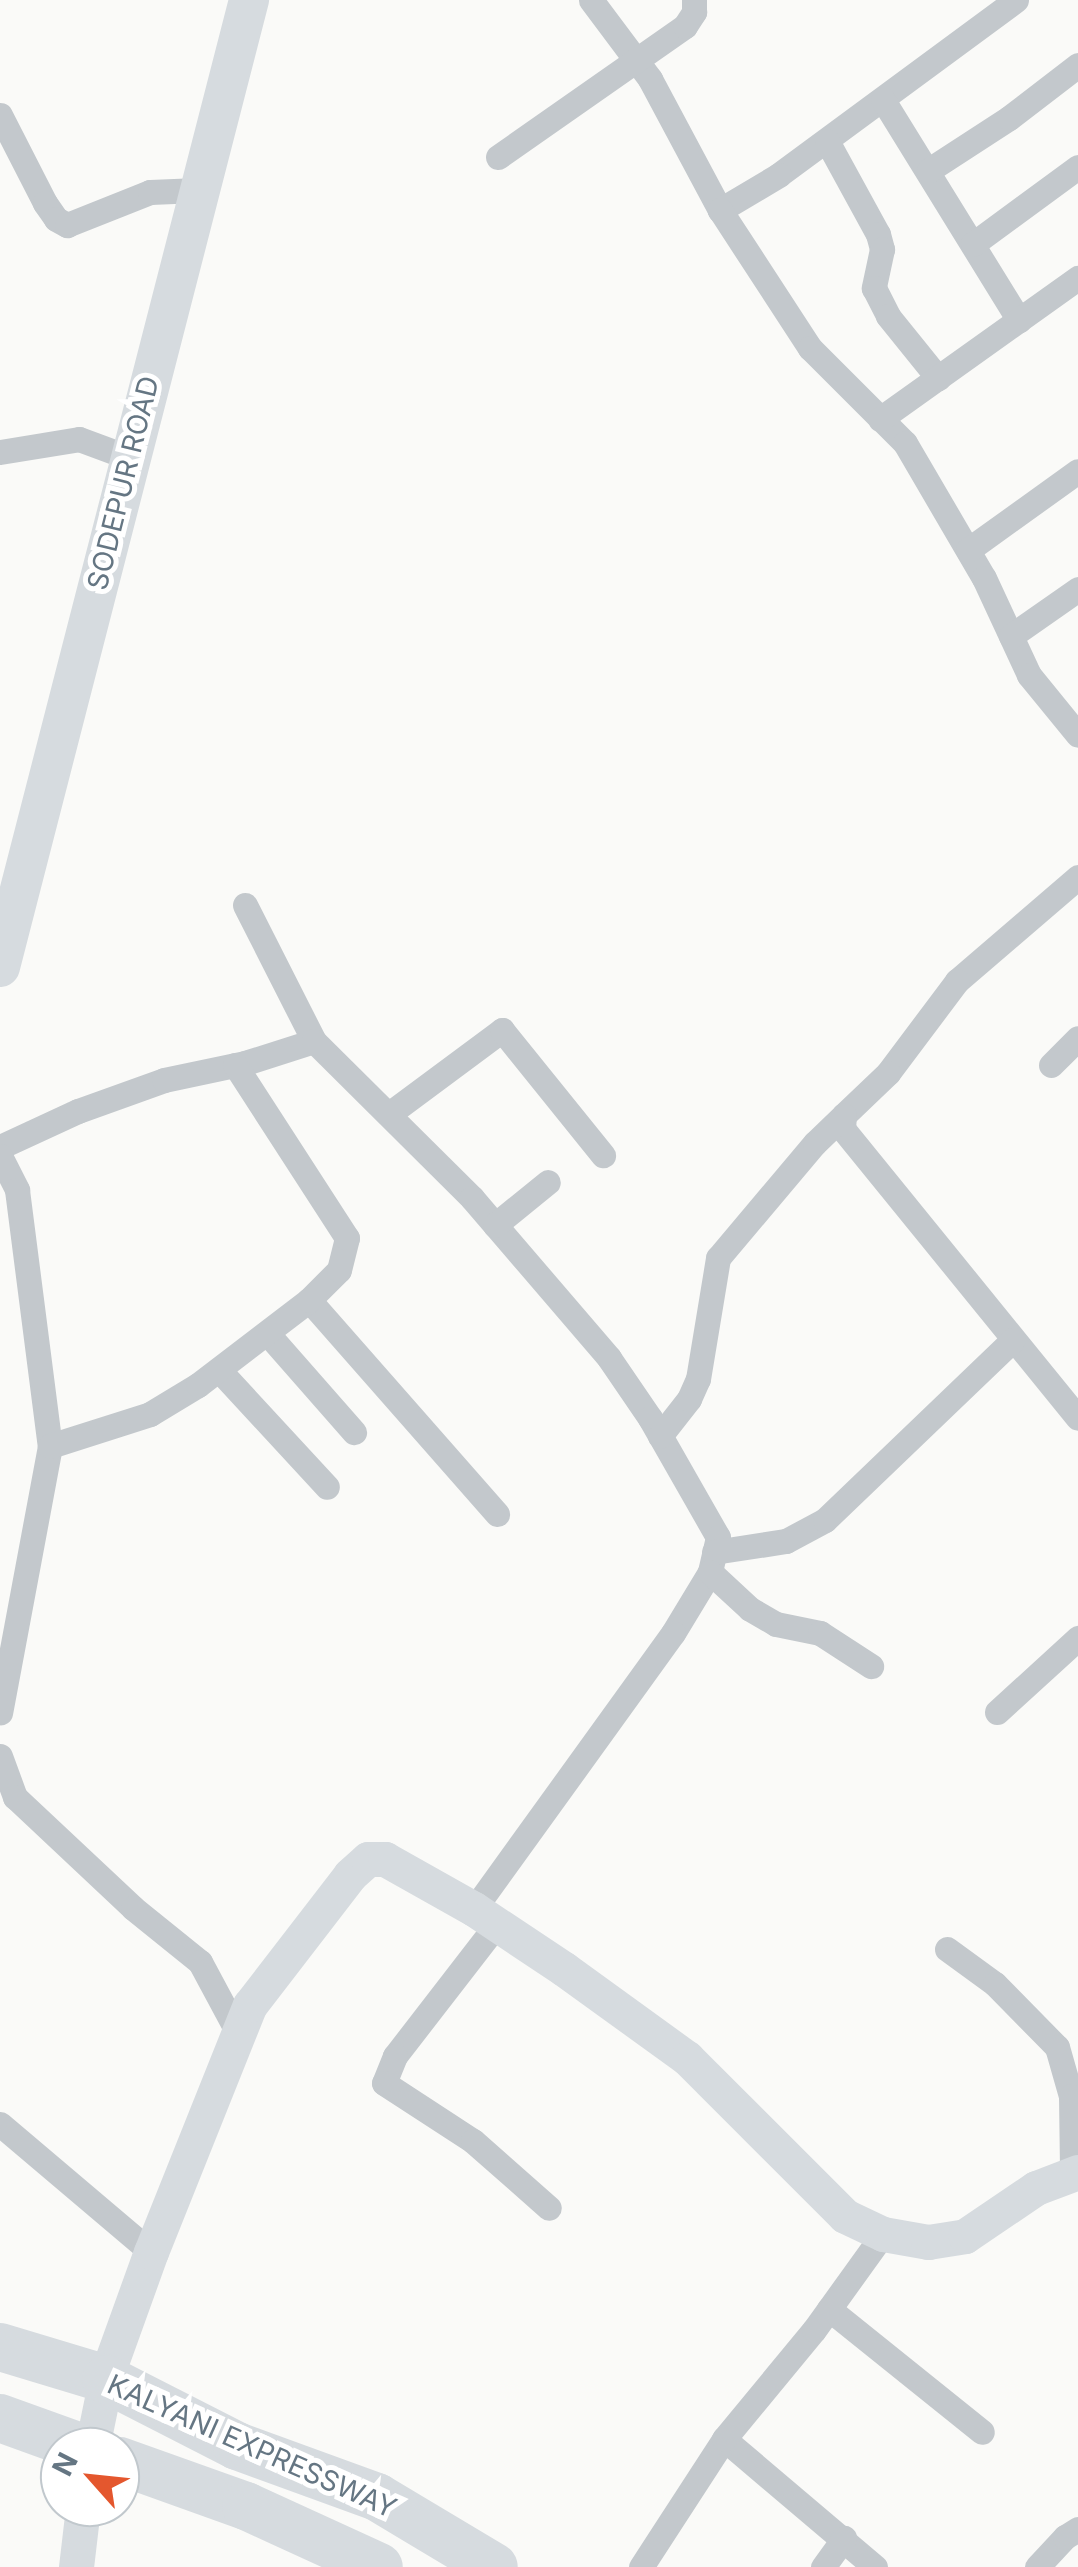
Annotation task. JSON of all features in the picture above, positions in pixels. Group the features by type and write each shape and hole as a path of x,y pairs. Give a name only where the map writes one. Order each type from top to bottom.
{"highway":[{"name":"KALYANI EXPRESSWAY","path":"0,2347 86,2427"},
{"path":"0,2373 85,2427"},
{"path":"0,2418 78,2427"},
{"name":"KALYANI EXPRESSWAY","path":"140,2434 237,2446 377,2497 494,2567"},
{"name":"KALYANI EXPRESSWAY","path":"0,2444 40,2437"},
{"path":"140,2443 304,2488 414,2537 462,2567"},
{"path":"140,2469 246,2506 379,2567"},
{"path":"140,2495 317,2567"}],"main road":[{"name":"SODEPUR ROAD","path":"0,967 250,0"}],"street":[{"path":"591,0 636,60 720,210 810,348 906,443 968,550 1030,674 1078,734"},
{"path":"498,157 684,26 694,12 694,0"},
{"path":"720,210 826,141 1016,0"},
{"path":"929,170 1009,118 1078,65"},
{"path":"883,100 1019,320"},
{"path":"0,115 45,203 56,220 67,225 150,192 198,190"},
{"path":"826,141 878,234 882,249 874,288 888,316 938,378"},
{"path":"973,244 1078,168"},
{"path":"880,420 1078,278"},
{"path":"0,452 79,439 130,458"},
{"path":"968,550 1078,471"},
{"path":"1012,636 1078,590"},
{"path":"660,1436 688,1399 698,1378 718,1258 815,1143 888,1073 957,981 1078,876"},
{"path":"244,905 314,1041 495,1225 609,1358 718,1537 712,1562 674,1634 395,2056 384,2083 472,2141 548,2208"},
{"path":"389,1114 502,1030 603,1155"},
{"path":"1051,1065 1078,1038"},
{"path":"0,1147 78,1111 150,1086 314,1041"},
{"path":"50,1446 150,1414 219,1370 309,1300 338,1270 347,1238 235,1064"},
{"path":"844,1116 842,1129 854,1145 1078,1418"},
{"path":"0,1156 17,1190 50,1446 0,1712"},
{"path":"495,1225 548,1182"},
{"path":"309,1300 497,1514"},
{"path":"267,1332 354,1432"},
{"path":"712,1562 786,1541 826,1520 1014,1340"},
{"path":"219,1370 327,1486"},
{"path":"712,1562 763,1617 794,1630 820,1633 872,1666"},
{"path":"997,1712 1078,1638"},
{"path":"0,1756 15,1797 132,1908 200,1962 238,2033"},
{"path":"87,2427 151,2252 250,2005 350,1875 368,1859 385,1859 486,1916 687,2058 845,2216 883,2234 928,2242 965,2236 1036,2188 1075,2172 1071,2096 1057,2047 995,1984 947,1949"},
{"path":"0,2124 151,2252"},
{"path":"642,2567 724,2439 829,2309 883,2234"},
{"path":"829,2309 982,2432"},
{"path":"724,2439 875,2567"},
{"path":"76,2567 81,2527"},
{"path":"1037,2567 1064,2537 1078,2529"},
{"path":"823,2567 844,2538"}]}
